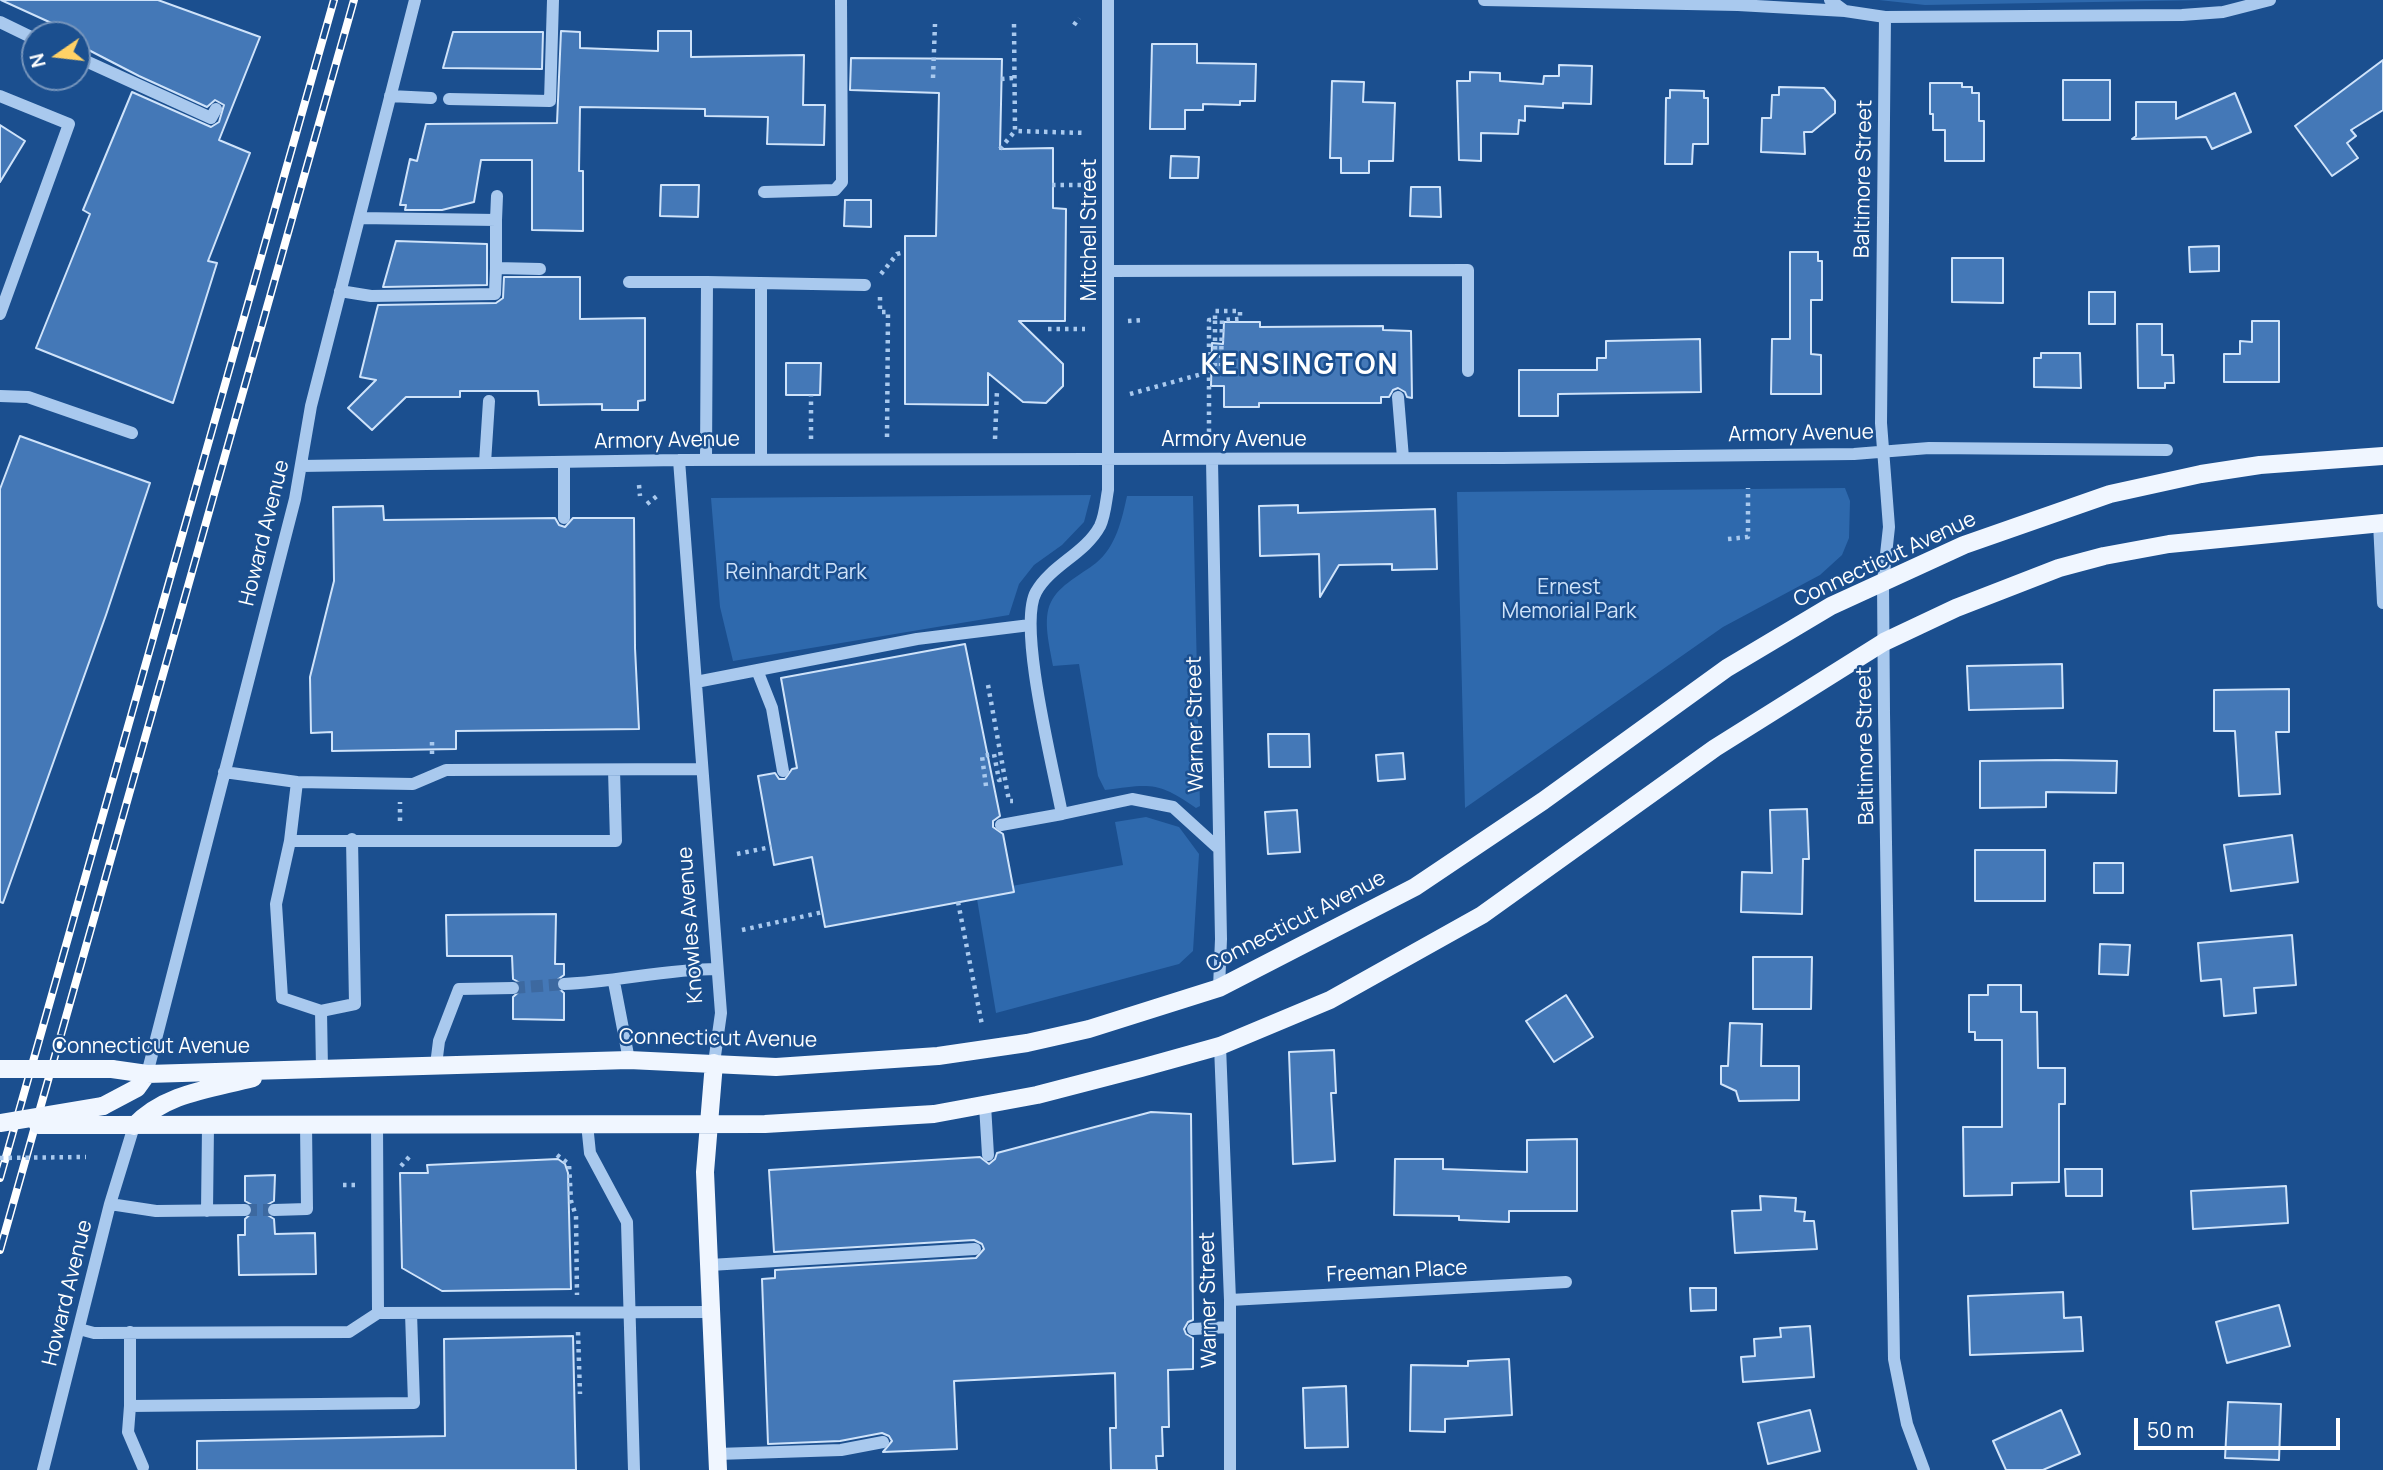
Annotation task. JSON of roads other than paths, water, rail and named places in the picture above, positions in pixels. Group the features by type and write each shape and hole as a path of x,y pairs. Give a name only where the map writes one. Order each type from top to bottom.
{"main road":[{"name":"Connecticut Avenue","path":"0,1069 112,1069 148,1074 629,1060 776,1067 939,1056 1027,1044 1089,1029 1219,988 1415,887 1543,801 1727,668 1831,606 1964,545 2110,494 2260,465 2383,456"},
{"path":"0,1124 709,1125 934,1114 1037,1095 1220,1046 1330,1000 1482,915 1715,748 1884,642 1956,608 2059,568 2104,556 2169,544 2381,523"},
{"name":"Knowles Avenue","path":"714,1063 705,1172 717,1462"},
{"path":"134,1126 148,1111 170,1099 288,1070"},
{"path":"0,1124 103,1106 129,1093 148,1074"}],"street":[{"name":"Howard Avenue","path":"148,1074 301,466 312,405 340,291 415,0"},
{"path":"449,99 550,101 553,0"},
{"path":"764,192 824,192 835,190 842,181 841,0"},
{"name":"Mitchell Street","path":"1030,625 1035,593 1053,572 1079,552 1100,526 1108,490 1108,0"},
{"path":"1484,0 1738,2 1885,17 2182,15 2223,12 2270,0"},
{"path":"1830,0 1845,11"},
{"name":"Baltimore Street","path":"1885,17 1881,423 1889,527 1883,582 1894,1359 1907,1424 1924,1470"},
{"path":"0,22 21,32"},
{"path":"91,63 211,118 216,109"},
{"path":"0,96 69,124 0,314"},
{"path":"390,96 431,98"},
{"path":"340,291 371,296 495,294 497,196"},
{"path":"359,218 496,220"},
{"path":"496,268 540,269"},
{"path":"1109,271 1468,270 1468,371"},
{"path":"629,282 865,285"},
{"path":"706,460 707,282"},
{"path":"761,283 761,460"},
{"path":"0,396 28,397 132,433"},
{"path":"1398,397 1403,458"},
{"path":"485,463 489,401"},
{"name":"Armory Avenue","path":"301,466 679,460 1403,458 1884,452 1929,447 2167,450"},
{"name":"Knowles Avenue","path":"679,460 721,1013 714,1063"},
{"name":"Warner Street","path":"1212,460 1217,847 1221,939 1219,988"},
{"path":"564,462 564,518"},
{"path":"2381,523 2383,603"},
{"path":"696,682 917,639 1030,625 1062,814"},
{"path":"757,670 772,708 783,771"},
{"path":"224,772 297,782 413,784 446,770 702,769"},
{"path":"290,841 616,841 614,770"},
{"path":"297,782 290,841 276,904 282,998 321,1012 355,1004 352,839"},
{"path":"1001,825 1132,799 1173,807 1217,847"},
{"path":"564,984 614,982 683,969 717,969"},
{"path":"614,982 629,1060"},
{"path":"436,1065 439,1041 459,989 513,988"},
{"path":"321,1012 322,1069"},
{"name":"Warner Street","path":"1220,1046 1230,1300 1230,1470"},
{"path":"985,1105 988,1155"},
{"path":"377,1123 378,1313"},
{"path":"274,1210 307,1209 306,1124"},
{"path":"587,1124 590,1153 628,1222 634,1470"},
{"name":"Howard Avenue","path":"43,1470 110,1204 134,1126"},
{"path":"207,1211 208,1126"},
{"path":"110,1204 156,1211 245,1210"},
{"path":"710,1265 975,1249"},
{"name":"Freeman Place","path":"1230,1300 1566,1282"},
{"path":"130,1406 414,1403 411,1312"},
{"path":"79,1329 94,1333 349,1332 378,1313 711,1312"},
{"path":"1193,1329 1230,1327"},
{"path":"130,1332 128,1432 143,1467"},
{"path":"717,1462 841,1450 883,1442"}],"tunnel":[{"path":"513,988 564,984"},
{"path":"245,1210 274,1210"}],"railway":[{"path":"0,1178 334,0"},
{"path":"0,1250 354,0"}],"district":[{"name":"KENSINGTON","path":"1300,366"}],"park label":[{"name":"Reinhardt Park","path":"796,573"},
{"name":"Ernest Memorial Park","path":"1569,600"}]}
